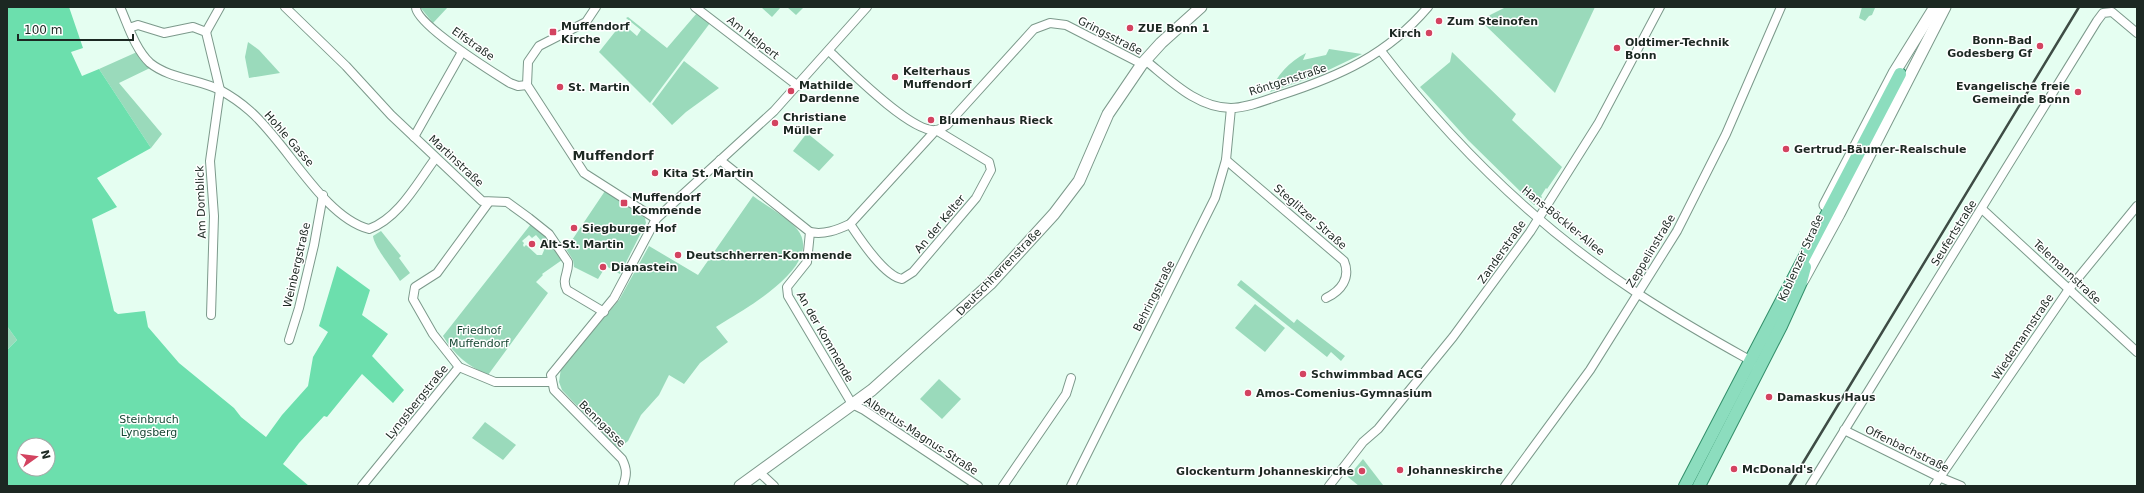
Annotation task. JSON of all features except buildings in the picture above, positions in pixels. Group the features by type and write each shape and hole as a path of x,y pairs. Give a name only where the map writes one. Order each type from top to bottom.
{"main road":[{"path":"1799,277 1803,272 1901,76"},
{"name":"Koblenzer Straße","path":"1684,486 1799,277"},
{"name":"Koblenzer Straße","path":"1699,486 1757,375 1799,277"}],"street":[{"name":"Hohle Gasse","path":"120,7 140,50 150,62 163,71 220,90 256,117 273,134 341,216 350,222 369,229 386,220 395,212 435,159"},
{"path":"220,7 206,32 220,90"},
{"name":"Martinstraße","path":"285,7 346,66 390,115 435,159 482,201 489,202 495,200 507,202 549,234 568,262 569,268 564,279 567,290 604,312"},
{"name":"Elfstraße","path":"416,7 416,11 422,20 462,52 510,83 518,86 527,85"},
{"path":"596,7 586,22 539,46 528,62 527,85 584,173 656,219"},
{"name":"Am Helpert","path":"695,7 798,86"},
{"path":"552,382 551,375 555,369 604,312 614,298 656,219 774,111 798,86 867,7"},
{"name":"Deutschherrenstraße","path":"740,486 872,390 960,312 1054,214 1079,181 1108,114 1144,62 1201,7"},
{"name":"Röntgenstraße","path":"1144,62 1194,99 1232,108 1264,101 1323,81 1381,51 1412,26 1428,7"},
{"name":"Zanderstraße","path":"1329,486 1363,442 1378,429 1453,337 1540,218 1598,124 1660,7"},
{"name":"Zeppelinstraße","path":"1505,486 1590,370 1639,294 1677,231 1726,134 1781,7"},
{"path":"1901,76 1903,57 1935,7"},
{"path":"1901,76 1916,66 1945,7"},
{"path":"2122,7 2118,15 2137,33"},
{"name":"Seufertstraße","path":"1810,486 2097,21 2103,14 2112,12 2118,15"},
{"name":"Gringsstraße","path":"850,224 936,130 947,125 1034,29 1050,23 1066,25 1144,62"},
{"path":"129,28 138,25 164,33 193,27 206,32"},
{"path":"829,51 892,107 925,129 936,130"},
{"name":"Hans-Böckler-Allee","path":"1381,51 1418,97 1467,152 1540,218 1639,294 1751,362"},
{"path":"414,137 462,52"},
{"path":"1903,57 1905,66 1911,68 1916,66"},
{"name":"Am Domblick","path":"211,315 214,216 210,161 220,90"},
{"name":"Behringstraße","path":"1071,486 1215,198 1226,160 1232,108"},
{"name":"An der Kelter","path":"850,224 871,254 894,275 902,279 913,272 976,198 991,170 989,162 936,130"},
{"path":"720,160 810,232 819,234 839,229 850,224"},
{"name":"Steglitzer Straße","path":"1226,160 1344,261 1347,270 1344,282 1336,292 1326,298"},
{"name":"Weinbergstraße","path":"289,340 299,308 323,195"},
{"path":"460,367 433,334 413,299 413,292 415,287 437,273 489,202"},
{"name":"Wiedemannstraße","path":"1934,486 2069,289 2137,206"},
{"name":"Telemannstraße","path":"1982,209 2137,352"},
{"name":"An der Kommende","path":"810,232 807,262 787,288 788,296 852,404"},
{"path":"1751,362 1757,375"},
{"name":"Lyngsbergstraße","path":"362,486 460,367 495,382 552,382"},
{"path":"1003,486 1066,394 1071,378"},
{"name":"Benngasse","path":"552,382 554,390 622,459 626,471 623,486"},
{"name":"Albertus-Magnus-Straße","path":"852,404 864,410 978,486"},
{"name":"Offenbachstraße","path":"1844,430 1939,478 1961,486"},
{"path":"759,472 774,486"}],"green space":[{"name":"Steinbruch Lyngsberg","path":"7,7 69,7 83,48 71,52 82,76 99,69 151,148 97,178 117,207 92,219 114,311 118,314 145,311 148,327 179,363 234,408 241,417 266,437 282,415 308,386 313,357 328,332 319,326 337,266 370,290 362,315 388,334 372,356 404,390 393,403 362,374 327,417 324,416 299,443 283,464 309,486 7,486 7,350 17,340 7,326"},
{"path":"420,7 448,7 433,23"},
{"path":"761,7 781,7 772,17"},
{"path":"787,7 804,7 796,15"},
{"path":"1506,7 1595,7 1555,93 1483,23 1490,15"},
{"path":"1862,7 1875,8 1872,15 1865,21 1859,18"},
{"path":"697,13 710,23 650,103 599,52 622,23 637,36 641,30 626,18 628,17 667,48"},
{"path":"248,42 259,50 280,73 249,78 245,57"},
{"path":"1329,49 1362,54 1316,76 1270,92 1276,80 1294,60 1306,53 1303,60 1326,55"},
{"path":"137,52 150,68 119,83 162,134 151,148 99,69"},
{"path":"1452,52 1516,114 1512,120 1562,167 1547,189 1546,188 1538,203 1534,205 1468,140 1420,87 1450,62"},
{"path":"684,61 719,88 686,112 672,125 652,104"},
{"path":"807,133 834,155 819,171 793,151"},
{"path":"605,191 645,218 646,223 620,274 606,266 598,279 574,267 573,260 566,249"},
{"path":"753,196 783,217 797,229 803,243 800,258 791,272 776,286 743,311 716,327 728,342 700,363 684,384 669,375 659,395 641,415 628,441 618,449 562,390 559,382 561,368 619,300 649,246 698,275"},
{"name":"Friedhof Muffendorf","path":"531,224 545,234 562,260 542,274 543,275 536,282 548,293 488,375 474,368 462,359 447,343 443,336","holes":["529,235 532,238 536,235 542,242 541,244 545,248 542,255 537,255 526,245 524,247 524,243 522,241"]},
{"path":"381,231 401,256 399,258 410,273 400,281 374,241 373,236"},
{"path":"1241,280 1294,323 1297,319 1345,356 1341,361 1331,352 1327,357 1237,285"},
{"path":"1255,304 1285,328 1265,352 1235,328"},
{"path":"7,326 17,340 7,350"},
{"path":"939,379 961,399 942,419 920,399"},
{"path":"485,422 516,445 503,460 472,438"},
{"path":"1363,459 1383,485 1382,486 1359,486 1348,477"}],"railway":[{"path":"1789,486 2079,7"}],"place":[{"name":"Zum Steinofen","path":"1439,21"},
{"name":"ZUE Bonn 1","path":"1130,28"},
{"name":"Muffendorf Kirche","path":"553,32"},
{"name":"Kirch","path":"1429,33"},
{"name":"Bonn-Bad Godesberg Gf","path":"2040,46"},
{"name":"Oldtimer-Technik Bonn","path":"1617,48"},
{"name":"Kelterhaus Muffendorf","path":"895,77"},
{"name":"St. Martin","path":"560,87"},
{"name":"Mathilde Dardenne","path":"791,91"},
{"name":"Evangelische freie Gemeinde Bonn","path":"2078,92"},
{"name":"Blumenhaus Rieck","path":"931,120"},
{"name":"Christiane Müller","path":"775,123"},
{"name":"Gertrud-Bäumer-Realschule","path":"1786,149"},
{"name":"Kita St. Martin","path":"655,173"},
{"name":"Muffendorf Kommende","path":"624,203"},
{"name":"Siegburger Hof","path":"574,228"},
{"name":"Alt-St. Martin","path":"532,244"},
{"name":"Deutschherren-Kommende","path":"678,255"},
{"name":"Dianastein","path":"603,267"},
{"name":"Schwimmbad ACG","path":"1303,374"},
{"name":"Amos-Comenius-Gymnasium","path":"1248,393"},
{"name":"Damaskus Haus","path":"1769,397"},
{"name":"McDonald's","path":"1734,469"},
{"name":"Johanneskirche","path":"1400,470"},
{"name":"Glockenturm Johanneskirche","path":"1362,471"}],"district":[{"name":"Muffendorf","path":"613,155"}]}
